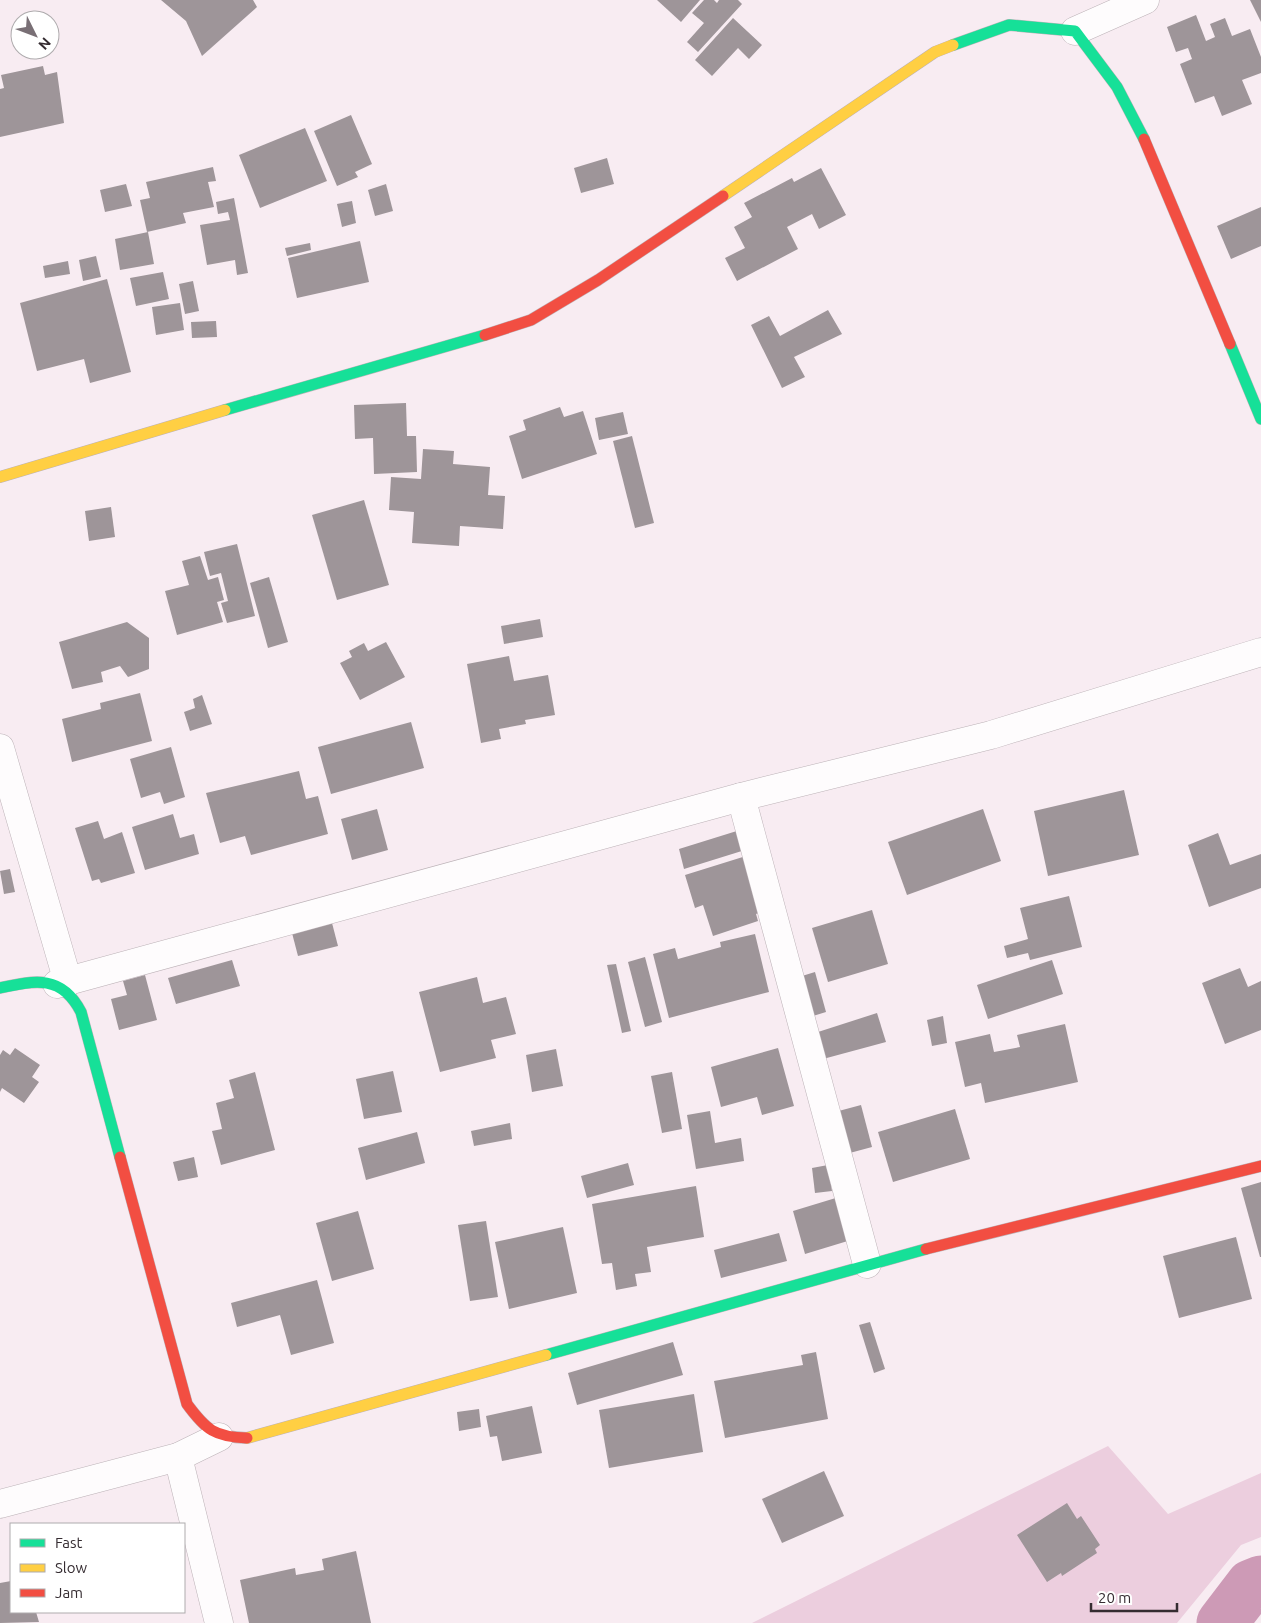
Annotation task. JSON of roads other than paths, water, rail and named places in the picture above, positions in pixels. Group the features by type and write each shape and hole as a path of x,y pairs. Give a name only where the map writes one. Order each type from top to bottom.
{"street":[{"path":"0,477 366,368 463,342 531,320 606,275 936,52 1009,26 1075,31 1144,0"},
{"path":"1075,31 1117,87 1150,150 1261,419"},
{"path":"0,988 37,981 63,983 740,797 991,735 1261,652"},
{"path":"0,748 63,983 75,998 81,1012 187,1404 200,1422 219,1437"},
{"path":"740,797 867,1264"},
{"path":"0,1504 178,1457 219,1437 250,1438 867,1264 1261,1166"},
{"path":"178,1457 219,1623"}],"waterway":[{"path":"1222,1623 1251,1585 1261,1581"}]}
